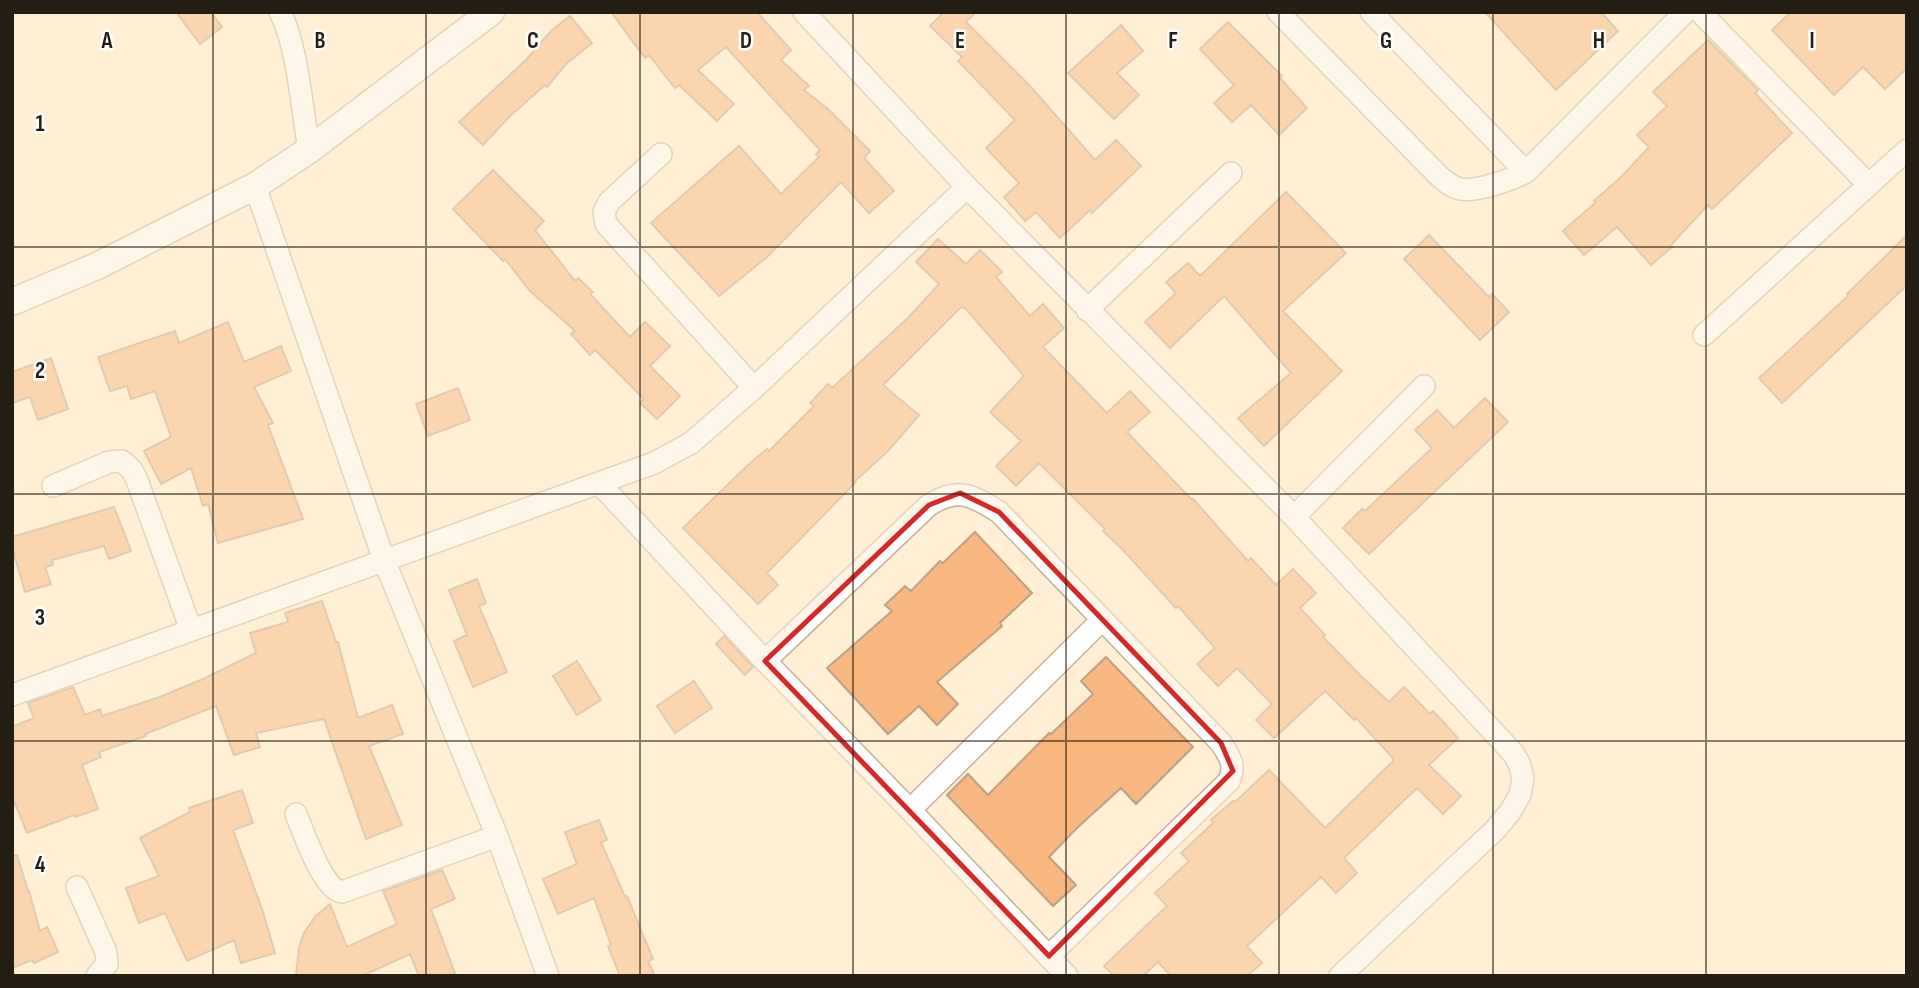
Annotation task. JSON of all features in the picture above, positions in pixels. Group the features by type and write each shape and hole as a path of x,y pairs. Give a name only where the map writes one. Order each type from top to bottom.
{"street":[{"path":"279,12 294,62 309,150"},
{"path":"12,302 97,266 255,186 309,150 491,12"},
{"path":"804,12 967,187 1294,517 1513,754 1523,778 1520,795 1495,830 1339,976"},
{"path":"1278,12 1440,177 1461,189 1473,189 1515,178 1526,172 1685,12"},
{"path":"1371,12 1526,172"},
{"path":"1700,12 1869,185"},
{"path":"1703,335 1907,149"},
{"path":"661,155 609,202 604,212 606,224 754,388"},
{"path":"1087,310 1231,173"},
{"path":"255,186 384,560 497,836 548,976"},
{"path":"12,695 654,463 691,443 754,388 967,187"},
{"path":"1294,517 1424,386"},
{"path":"53,486 109,462 122,461 132,470 191,630"},
{"path":"599,483 765,661 911,810 1067,976"},
{"path":"765,661 929,505 943,496 960,494 979,500 999,513 1221,743 1233,771 1228,781 1049,956"},
{"path":"911,810 1102,620"},
{"path":"296,814 326,882 336,892 497,836"},
{"path":"77,887 106,952 107,964 97,976"}],"highlighted area":[{"path":"960,493 999,512 1221,743 1233,771 1049,956 765,661 929,505"}],"building":[{"path":"176,12 211,12 222,27 200,44"},
{"path":"611,12 757,12 791,50 781,60 809,86 804,90 829,110 870,151 864,158 894,191 869,213 841,182 767,257 719,296 651,223 739,146 781,194 819,157 816,154 820,150 726,47 698,70 734,104 717,121 679,85 675,88 649,55 645,58"},
{"path":"944,12 976,12 966,22 1031,87 1095,160 1116,140 1141,166 1092,213 1090,210 1060,238 1036,212 1025,221 1004,197 1019,183 986,148 1015,120 958,61 962,57 930,26"},
{"path":"1485,12 1601,12 1618,31 1556,90"},
{"path":"1791,12 1907,12 1907,68 1885,89 1863,67 1834,95 1772,30"},
{"path":"570,16 592,43 566,64 547,87 545,85 509,117 483,145 459,122 526,60 551,31"},
{"path":"1228,22 1282,76 1280,78 1307,108 1279,135 1251,105 1232,122 1214,103 1234,85 1200,49"},
{"path":"1121,25 1143,51 1117,73 1139,95 1114,119 1068,73"},
{"path":"1708,40 1758,90 1755,93 1792,133 1712,209 1708,205 1670,246 1672,247 1651,265 1617,227 1584,255 1563,231 1595,203 1594,201 1649,147 1637,135 1667,106 1653,92"},
{"path":"493,170 544,221 535,230 575,281 578,278 593,292 590,294 630,337 645,322 670,346 650,366 680,396 657,419 640,403 644,399 595,350 590,355 571,334 575,331 530,291 505,259 503,261 453,209"},
{"path":"1286,192 1346,253 1283,311 1342,371 1264,446 1238,418 1291,373 1224,296 1170,348 1145,322 1176,293 1166,282 1188,263 1200,276"},
{"path":"1429,235 1489,297 1492,294 1509,312 1480,340 1404,259"},
{"path":"1907,235 1907,285 1782,403 1759,378 1848,296 1847,294"},
{"path":"938,239 966,264 980,250 1002,272 996,277 1030,316 1043,304 1064,328 1043,347 1107,413 1130,391 1150,412 1127,432 1193,499 1248,561 1251,558 1276,585 1293,569 1316,593 1300,608 1325,635 1323,637 1361,676 1389,702 1404,687 1430,714 1433,711 1458,738 1429,765 1461,796 1443,814 1417,788 1344,858 1357,873 1336,893 1321,877 1247,946 1262,963 1247,976 1171,976 1158,962 1143,976 1114,976 1104,966 1167,906 1155,893 1189,861 1181,853 1213,823 1211,820 1269,770 1325,828 1393,758 1356,718 1354,720 1325,691 1274,738 1256,720 1272,704 1237,668 1218,686 1197,664 1215,648 1178,606 1176,608 1103,531 1105,529 1039,463 1016,486 996,466 1021,441 990,412 1024,376 965,308 961,307 883,385 919,415 889,450 855,481 767,573 778,585 758,604 683,528 749,464 767,449 769,451 814,406 810,403 828,384 832,388 909,317 939,284 916,262"},
{"path":"228,322 244,362 281,346 291,371 254,387 273,423 268,425 303,519 218,543 208,504 203,506 191,468 161,484 144,451 171,437 155,391 131,399 127,386 110,391 98,357 175,331 179,343"},
{"path":"51,358 68,409 38,420 30,397 12,403 12,372"},
{"path":"458,388 470,420 428,436 416,404"},
{"path":"1485,398 1508,422 1369,554 1343,528 1432,448 1415,430 1437,410 1454,428"},
{"path":"114,507 131,551 109,559 104,546 52,560 53,565 45,567 51,584 25,592 12,547 12,537"},
{"path":"975,532 1032,593 1000,623 1002,626 937,682 958,704 937,725 919,706 888,734 827,668 892,611 885,605 905,586 911,591 940,561 943,563"},
{"path":"477,579 486,603 479,606 507,672 473,687 454,641 467,635 449,590"},
{"path":"322,601 338,642 358,718 392,705 403,734 369,746 402,825 366,839 324,719 256,733 260,747 234,755 216,706 145,734 146,736 99,752 101,757 82,765 98,809 27,833 12,796 12,727 34,718 28,703 73,687 85,715 100,709 102,716 157,698 256,653 250,633 288,622 285,613"},
{"path":"724,636 753,667 745,675 716,644"},
{"path":"1106,657 1193,747 1136,804 1121,788 1049,857 1076,885 1053,906 947,795 968,774 988,795 1049,733 1093,694 1081,681"},
{"path":"577,661 601,700 577,715 553,676"},
{"path":"694,681 712,708 675,733 657,706"},
{"path":"242,790 253,823 233,830 275,953 241,963 234,940 187,961 165,913 139,923 126,888 159,876 140,838 190,812 189,808"},
{"path":"599,820 607,840 601,842 653,959 648,961 655,976 620,976 594,898 558,914 543,879 577,864 565,832"},
{"path":"17,855 40,931 47,927 58,952 34,963 32,960 12,968 12,856"},
{"path":"442,870 455,899 431,909 456,976 419,976 410,954 362,976 296,976 299,947 304,933 315,917 330,904 347,947 397,924 383,891"}]}
